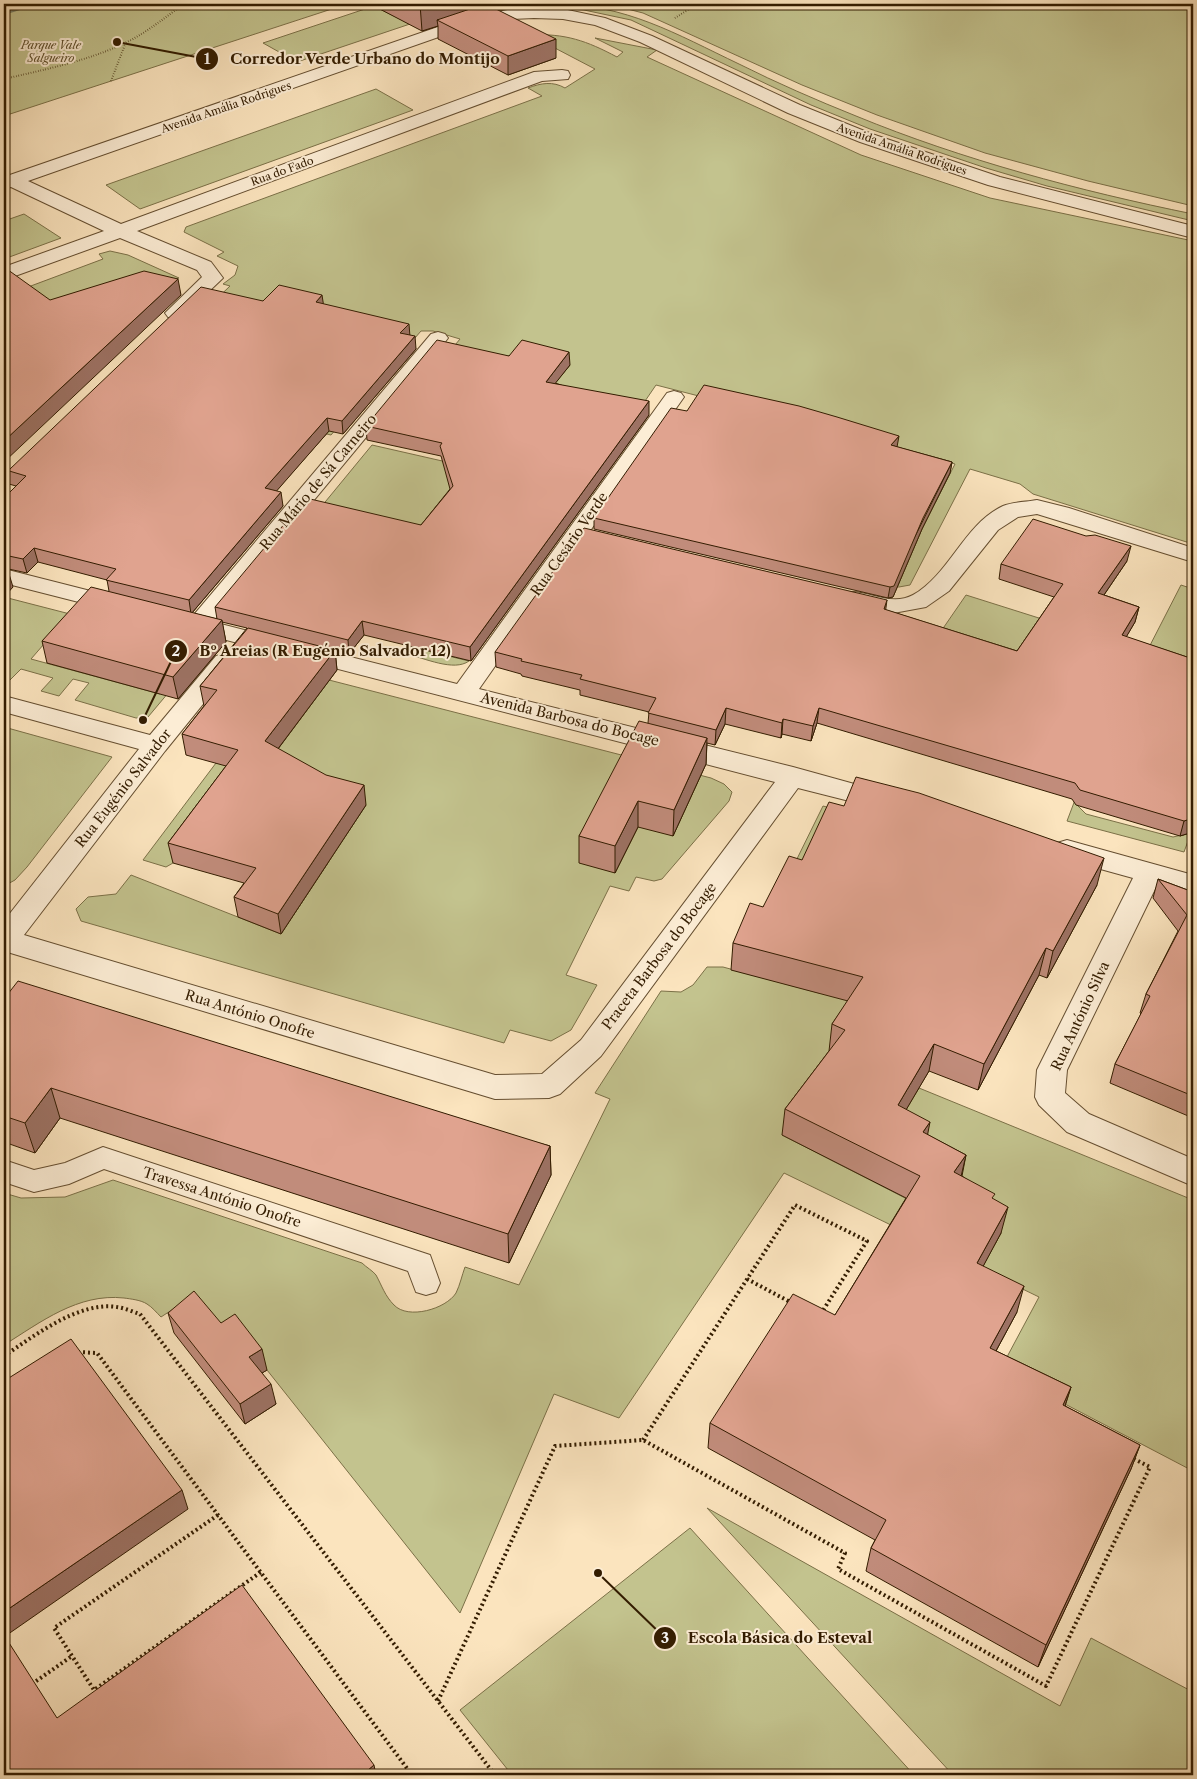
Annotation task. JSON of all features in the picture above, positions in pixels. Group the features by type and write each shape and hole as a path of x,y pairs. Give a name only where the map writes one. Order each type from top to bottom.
{"street":[{"name":"Avenida Amália Rodrigues","path":"9,187 215,118 482,33 525,26 623,30 794,109 866,138 994,181 1193,232"},
{"name":"Rua do Fado","path":"4,274 540,76 562,75"},
{"name":"Avenida Amália Rodrigues","path":"34,190 215,118"},
{"path":"9,187 34,190 120,231 204,266 213,278 162,326"},
{"name":"Rua Mário de Sá Carneiro","path":"198,626 438,338"},
{"name":"Rua Cesário Verde","path":"464,692 586,535 674,396"},
{"path":"831,594 888,607 918,602 941,586 990,525 1011,511 1038,508 1061,512 1193,554"},
{"path":"4,576 142,611"},
{"name":"Avenida Barbosa do Bocage","path":"170,618 906,806"},
{"name":"Rua Eugénio Salvador","path":"4,940 156,745 245,637"},
{"path":"4,704 156,745"},
{"name":"Praceta Barbosa do Bocage","path":"495,1087 549,1086 590,1048 793,776"},
{"path":"1047,844 1193,885"},
{"name":"Rua António Silva","path":"1150,872 1052,1070 1050,1098 1078,1123 1193,1173"},
{"name":"Rua António Onofre","path":"4,940 495,1087"}],"lane":[{"name":"Travessa António Onofre","path":"4,1172 34,1181 69,1173 103,1158 420,1263 426,1283"}],"path":[{"path":"4,79 57,65 126,42 154,26 184,4"},
{"path":"112,81 126,42"},
{"path":"643,1440 795,1206 867,1241 819,1317"},
{"path":"747,1279 795,1304"},
{"path":"4,1356 61,1321 98,1308 117,1308 140,1314 495,1775"},
{"path":"69,1357 77,1352 97,1353 412,1775"},
{"path":"438,1701 555,1446 643,1440 845,1554 838,1569 1046,1686 1150,1467 1125,1454"},
{"path":"218,1515 54,1628 94,1690 260,1572"},
{"path":"32,1685 72,1656"}],"green space":[{"name":"Parque Vale Salgueiro","path":"4,4 347,4 4,116"},
{"path":"554,4 580,5 628,15 672,32 811,98 938,147 1022,173 1193,214 1193,221 1047,186 986,168 870,129 811,105 631,20 584,10 554,8"},
{"path":"608,4 1193,4 1193,206 1088,181 985,153 877,115 802,85 643,13"},
{"path":"374,6 410,24 297,62 263,43"},
{"path":"530,35 554,35 575,39 586,42 617,57 623,52 595,38 657,50 647,57 861,155 990,198 1193,241 1193,544 1033,494 1020,484 970,469 910,585 899,587 810,568 900,494 935,503 955,464 897,447 656,385 613,448 549,391 569,365 446,356 460,339 433,331 421,331 331,435 246,415 160,353 230,286 223,284 235,275 238,266 217,256 224,252 184,232 186,227 542,96 528,88 538,85 556,84 565,88 595,69"},
{"path":"376,89 413,110 140,209 106,185"},
{"path":"24,214 61,238 4,259 4,221"},
{"path":"110,251 128,255 179,278 4,332 4,296 103,259 99,254"},
{"path":"372,445 495,473 403,566 321,507"},
{"path":"1181,585 1193,589 1193,686 1143,659"},
{"path":"966,595 1099,637 1077,672 935,640"},
{"path":"4,597 70,614 31,659 160,694 189,659 200,655 148,717 136,718 75,700 89,683 73,679 59,696 41,691 53,678 21,669 8,682 4,681"},
{"path":"411,647 469,661 463,664 447,665 407,654"},
{"path":"329,680 711,778 724,784 732,792 729,801 662,879 654,881 636,877 629,891 610,886 566,975 597,985 571,1030 551,1041 510,1030 504,1043 81,921 76,909 88,897 116,894 131,875 281,934 328,863 231,784 173,863 166,867 143,860 216,763"},
{"path":"4,727 112,757 27,867 15,880 4,886"},
{"path":"1075,800 1077,805 1086,814 1173,837 1186,834 1192,830 1184,852 1067,821"},
{"path":"823,806 954,841 864,1004 782,1135 995,1244 1001,1233 893,1132 919,1088 1193,1200 1193,1212 1188,1227 1193,1230 1193,1471 1000,1370 1039,1297 784,1173 619,1418 554,1394 460,1613 267,1370 226,1343 190,1298 161,1317 149,1305 139,1301 124,1298 91,1300 61,1311 4,1345 4,1193 21,1198 65,1197 113,1180 362,1263 376,1275 391,1302 408,1312 427,1311 451,1299 456,1293 465,1267 519,1285 610,1099 595,1093 661,991 681,992 693,985 707,967 723,967 819,993 806,872 792,869"},
{"path":"707,1508 1060,1706 1091,1638 1193,1692 1193,1775 953,1775"},
{"path":"690,1528 914,1775 512,1775 460,1710"}],"building":[{"path":"490,6 556,39 508,56 437,20 470,9"},
{"path":"4,267 50,300 144,271 178,279 4,441"},
{"path":"279,285 322,295 316,302 409,324 400,333 415,336 342,421 327,418 265,488 281,492 189,600 106,580 116,569 34,548 23,559 4,555 4,498 26,476 6,470 10,469 201,287 263,301"},
{"path":"437,340 509,356 522,340 569,352 546,382 649,401 470,647 362,621 348,640 215,607 306,498 421,525 453,486 440,446 442,443 366,426"},
{"path":"704,385 799,406 899,436 891,445 952,462 923,518 894,586 890,587 594,518 671,408 687,411"},
{"path":"1033,519 1086,536 1095,535 1131,546 1098,593 1139,607 1122,635 1193,659 1193,818 1184,821 1080,790 1075,783 819,708 813,726 783,719 782,723 726,708 716,730 648,713 656,698 580,679 582,675 521,661 522,659 495,652 584,528 887,600 884,609 1017,651 1063,584 1001,564"},
{"path":"4,572 9,574 4,579"},
{"path":"91,587 222,620 173,677 42,641"},
{"path":"248,628 335,650 265,741 326,775 364,785 278,914 234,897 256,868 168,843 238,750 182,734 217,690 200,686"},
{"path":"639,721 707,738 674,810 638,801 615,846 579,836"},
{"path":"856,777 919,793 1104,858 1053,951 1046,948 984,1064 934,1044 898,1105 930,1122 923,1132 966,1155 954,1172 995,1194 992,1198 1008,1207 977,1263 1024,1286 990,1348 1071,1387 1063,1405 1140,1445 1046,1645 871,1548 886,1520 710,1423 793,1294 835,1315 920,1176 785,1109 845,1030 832,1024 863,977 733,943 750,903 763,907 789,856 802,860 829,802 844,806"},
{"path":"1158,879 1193,892 1193,1096 1115,1064 1150,996 1146,994 1187,915"},
{"path":"18,981 550,1146 508,1234 51,1088 25,1123 4,1116 4,999"},
{"path":"194,1291 221,1323 235,1314 262,1349 249,1357 271,1384 240,1404 168,1313"},
{"path":"71,1339 182,1490 4,1612 4,1381"},
{"path":"242,1585 374,1765 362,1775 4,1775 4,1635 57,1718"}],"waterway":[{"path":"4,12 35,4"}],"place":[{"name":"Corredor Verde Urbano do Montijo","path":"117,42"},
{"name":"Bº Areias (R Eugénio Salvador 12)","path":"143,720"},
{"name":"Escola Básica do Esteval","path":"598,1573"}]}
